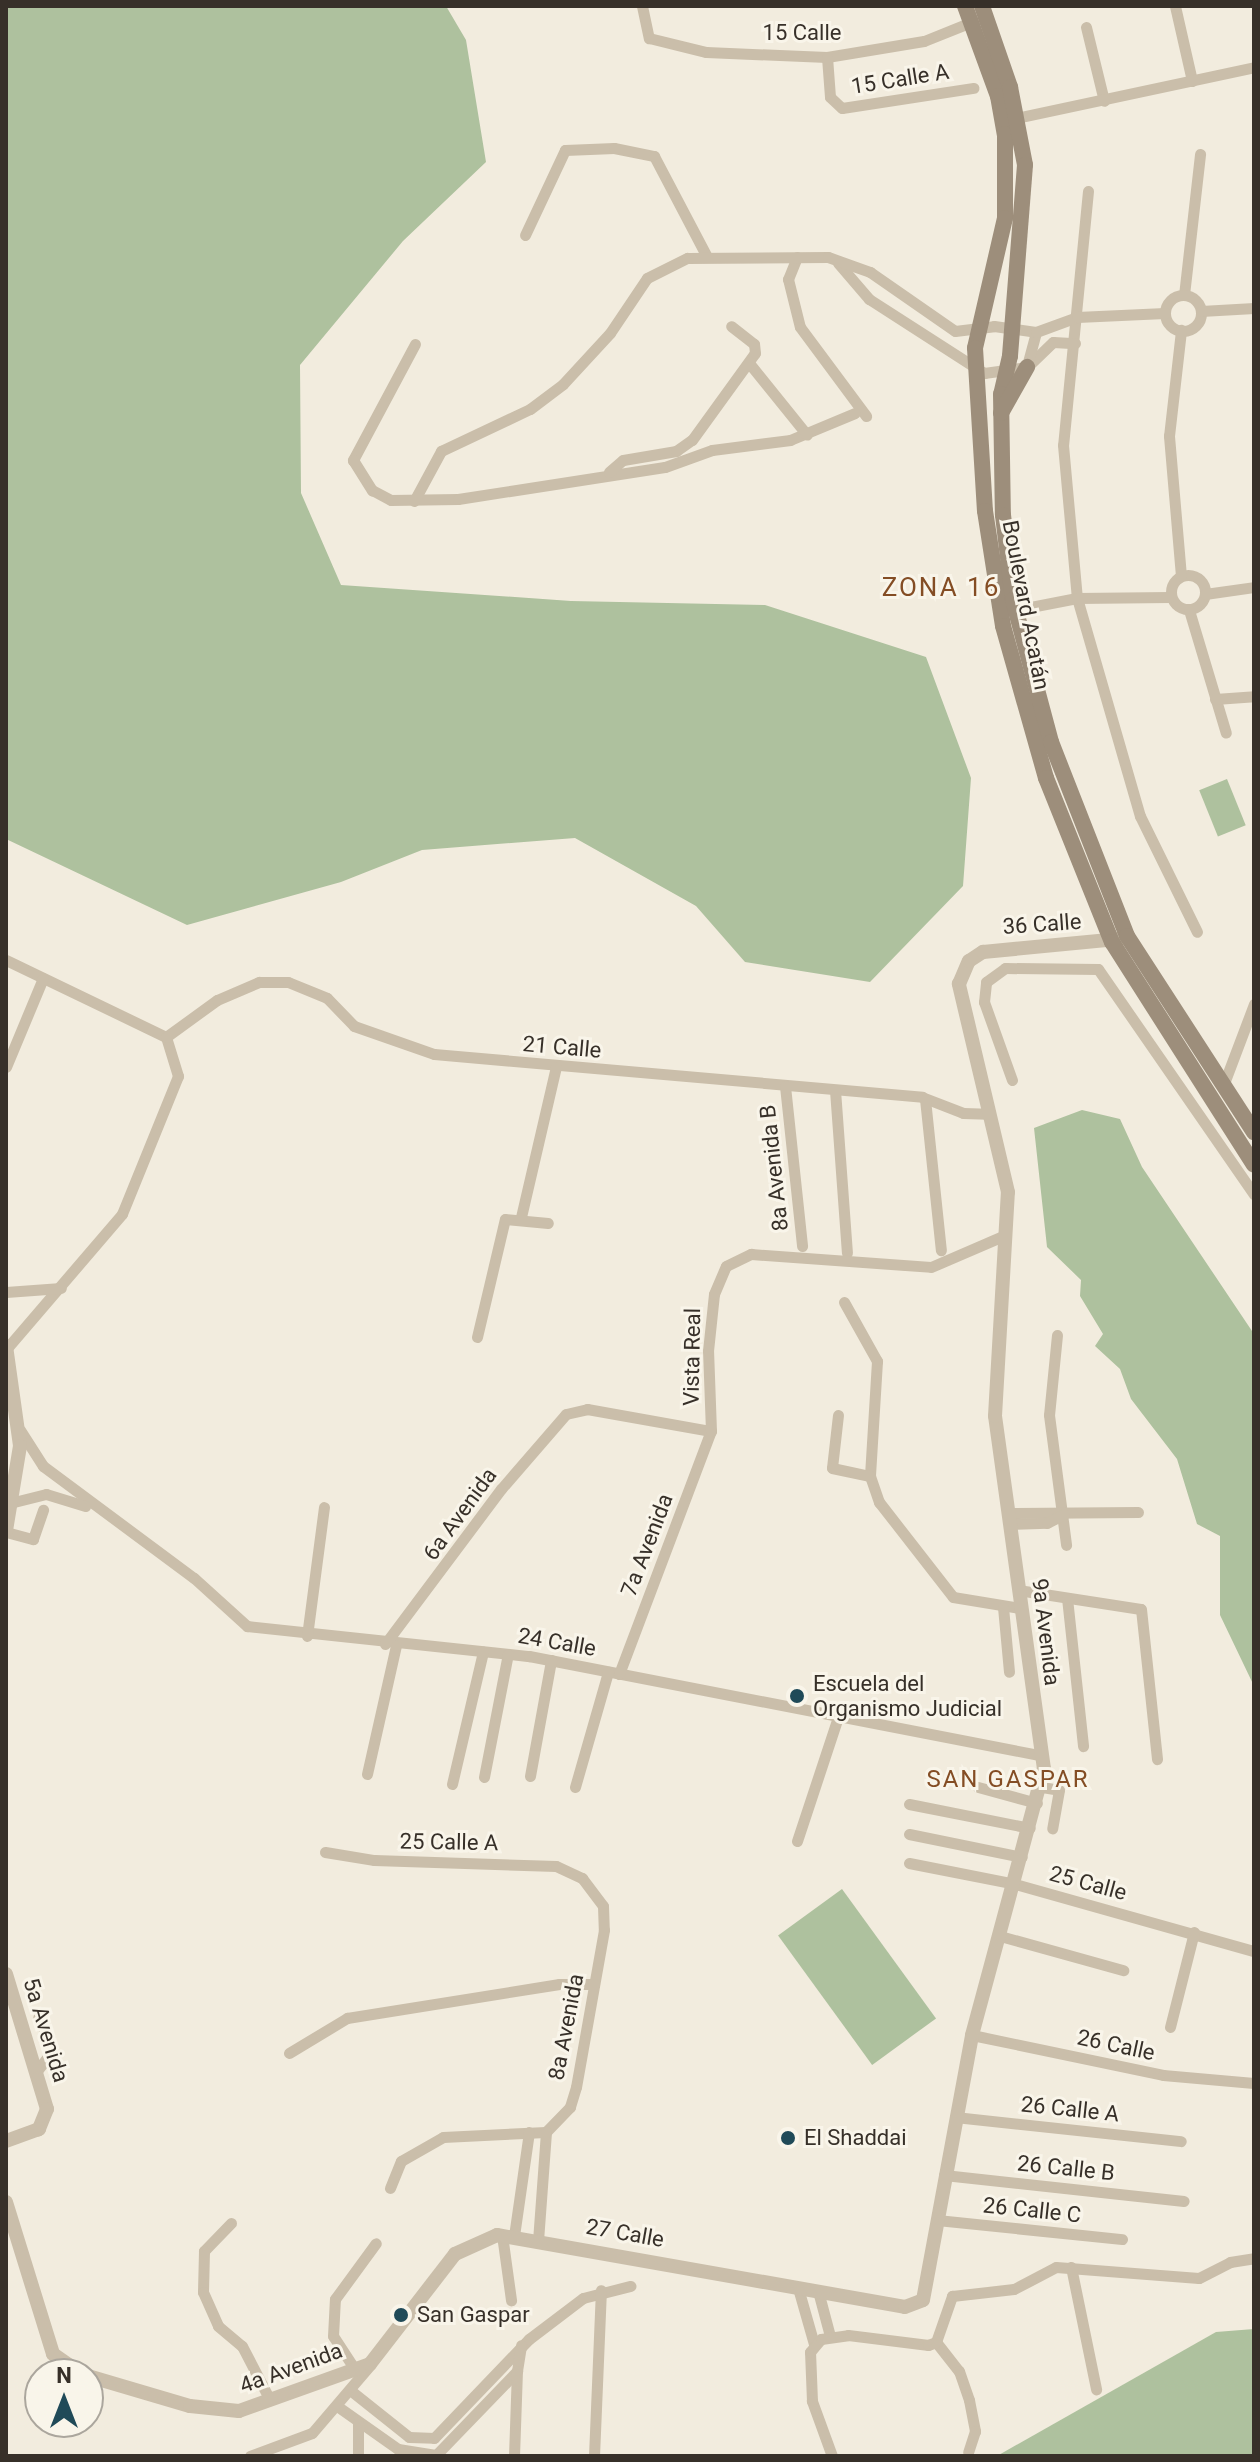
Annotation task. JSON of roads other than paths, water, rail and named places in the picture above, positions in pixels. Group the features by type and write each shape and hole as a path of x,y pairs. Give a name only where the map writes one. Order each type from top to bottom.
{"main road":[{"name":"Boulevard Acatán","path":"965,6 980,15 1025,165 1001,413 1003,515 1015,610 1079,822 1120,939 1254,1132"},
{"name":"Boulevard Acatán","path":"1010,119 1005,218 980,328 978,369 985,511 1003,626 1046,778 1120,939 1254,1165"},
{"path":"1001,413 1027,367"}],"street":[{"name":"15 Calle","path":"642,6 642,26 653,41 706,52 827,57 924,41 980,15"},
{"path":"1175,6 1192,81"},
{"path":"1086,27 1104,101"},
{"name":"15 Calle A","path":"827,57 835,104 846,108 973,88"},
{"path":"1010,119 1254,67"},
{"path":"525,235 565,150 614,148 654,156 706,255"},
{"path":"1184,295 1200,154"},
{"path":"1088,191 1063,445 1077,598 1140,816 1197,932"},
{"path":"414,501 429,469 455,439 530,409 585,363 647,278 675,262 706,255 797,257 810,253 870,272 955,331 980,328 1036,332 1077,317 1165,313 1181,330 1169,436 1181,576 1170,597"},
{"path":"415,344 353,460 372,490 414,501 665,467 701,453 807,435 860,415 800,327 788,279 797,257"},
{"path":"838,263 869,299 978,369 1006,373 1027,367 1045,346 1075,343"},
{"path":"1184,295 1201,311 1254,308"},
{"path":"1165,313 1173,298 1184,295"},
{"path":"1181,330 1197,323 1201,311"},
{"path":"608,473 623,460 676,451 692,440 749,363 756,348 731,326"},
{"path":"1027,367 1036,332"},
{"path":"749,363 807,435"},
{"path":"692,440 701,453"},
{"path":"1181,576 1198,578 1205,594"},
{"path":"1189,610 1205,594 1254,587"},
{"path":"1015,610 1077,598 1170,597 1189,610 1226,733"},
{"path":"1215,699 1254,696"},
{"name":"36 Calle","path":"964,968 992,950 1120,939"},
{"path":"6,960 166,1037 178,1076 159,1132 122,1214 62,1288 7,1347 20,1430 14,1502 7,1527 33,1539 43,1510"},
{"name":"9a Avenida","path":"924,2296 972,2035 1042,1787 995,1416 1006,1279 1003,1236 1007,1183 961,1003 964,968"},
{"path":"1012,1080 984,1002 986,982 1005,968 1098,969 1254,1194"},
{"path":"6,1067 43,978"},
{"name":"21 Calle","path":"166,1037 217,1000 259,982 288,982 327,998 354,1026 434,1054 925,1099 963,1113 987,1114"},
{"path":"1223,1086 1254,1004"},
{"path":"521,1217 556,1067"},
{"name":"8a Avenida B","path":"785,1086 802,1246"},
{"path":"835,1090 847,1253"},
{"path":"925,1099 941,1250"},
{"path":"477,1337 505,1219 521,1217 548,1223"},
{"name":"Vista Real","path":"571,1411 711,1431 708,1351 714,1294 726,1266 751,1254 931,1267 1003,1236"},
{"path":"6,1292 62,1288"},
{"path":"844,1302 877,1361 870,1476 899,1532 953,1597 1020,1608"},
{"path":"1057,1335 1049,1415 1065,1513 1066,1545"},
{"name":"6a Avenida","path":"391,1644 501,1489 571,1411"},
{"path":"838,1415 832,1468 870,1476"},
{"name":"24 Calle","path":"20,1430 43,1466 100,1513 194,1578 247,1626 307,1636 551,1660 1039,1755"},
{"name":"7a Avenida","path":"575,1787 614,1673 711,1431"},
{"name":"24 Calle","path":"14,1502 55,1495 100,1513"},
{"path":"307,1636 324,1507"},
{"path":"1009,1519 1047,1523 1065,1513 1138,1512"},
{"path":"1018,1590 1141,1609 1157,1759"},
{"path":"1067,1598 1083,1746"},
{"path":"1003,1607 1009,1672"},
{"path":"367,1774 391,1644"},
{"path":"452,1784 483,1652"},
{"path":"484,1777 508,1654"},
{"path":"530,1776 551,1660"},
{"path":"797,1841 838,1717"},
{"path":"978,1787 1037,1803"},
{"path":"1042,1787 1059,1790 1052,1828"},
{"path":"909,1804 1030,1828"},
{"path":"909,1834 1022,1857"},
{"name":"25 Calle A","path":"325,1852 374,1860 536,1863 573,1871"},
{"name":"25 Calle","path":"909,1863 1015,1884 1254,1951"},
{"name":"8a Avenida","path":"546,2132 570,2107 594,1984 603,1906 573,1871"},
{"path":"1170,2027 1194,1932"},
{"path":"1000,1936 1123,1970"},
{"name":"5a Avenida","path":"6,1974 47,2117 26,2135 6,2141"},
{"path":"289,2053 347,2018 559,1984 594,1984"},
{"path":"36,2072 53,2050 38,2017"},
{"name":"26 Calle","path":"972,2035 1163,2075 1254,2083"},
{"name":"26 Calle A","path":"955,2117 1181,2141"},
{"path":"511,2300 508,2235 529,2132"},
{"path":"390,2188 401,2161 443,2137 546,2132 538,2241"},
{"name":"26 Calle B","path":"944,2175 1184,2201"},
{"path":"7,2212 53,2354 59,2358"},
{"name":"26 Calle C","path":"937,2220 1122,2239"},
{"path":"231,2223 204,2251 203,2292 218,2326 242,2346 270,2400"},
{"name":"27 Calle","path":"370,2364 465,2245 508,2235 905,2307 924,2296"},
{"path":"354,2368 333,2336 335,2299 376,2243"},
{"path":"936,2342 952,2296 1014,2289 1043,2271 1071,2267 1199,2278 1230,2262 1254,2258"},
{"path":"1071,2267 1096,2389"},
{"path":"436,2455 434,2438 521,2345 601,2290 630,2286"},
{"path":"798,2288 814,2344 814,2412 832,2456"},
{"path":"594,2456 601,2290"},
{"path":"818,2291 830,2336"},
{"path":"814,2344 830,2336 936,2342 959,2371 969,2400 975,2431 968,2452"},
{"path":"514,2456 521,2345"},
{"path":"505,2359 517,2371"},
{"path":"255,2455 302,2440 337,2406 370,2364"},
{"name":"4a Avenida","path":"104,2381 212,2411 239,2411 370,2364"},
{"path":"436,2455 517,2371"},
{"path":"350,2390 409,2437 434,2438"},
{"path":"337,2406 398,2449 436,2455"},
{"path":"358,2422 358,2456"}],"place":[{"name":"Escuela del Organismo Judicial","path":"797,1696"},
{"name":"El Shaddai","path":"788,2138"},
{"name":"San Gaspar","path":"401,2315"}],"district":[{"name":"ZONA 16","path":"941,588"},
{"name":"SAN GASPAR","path":"1008,1780"}]}
